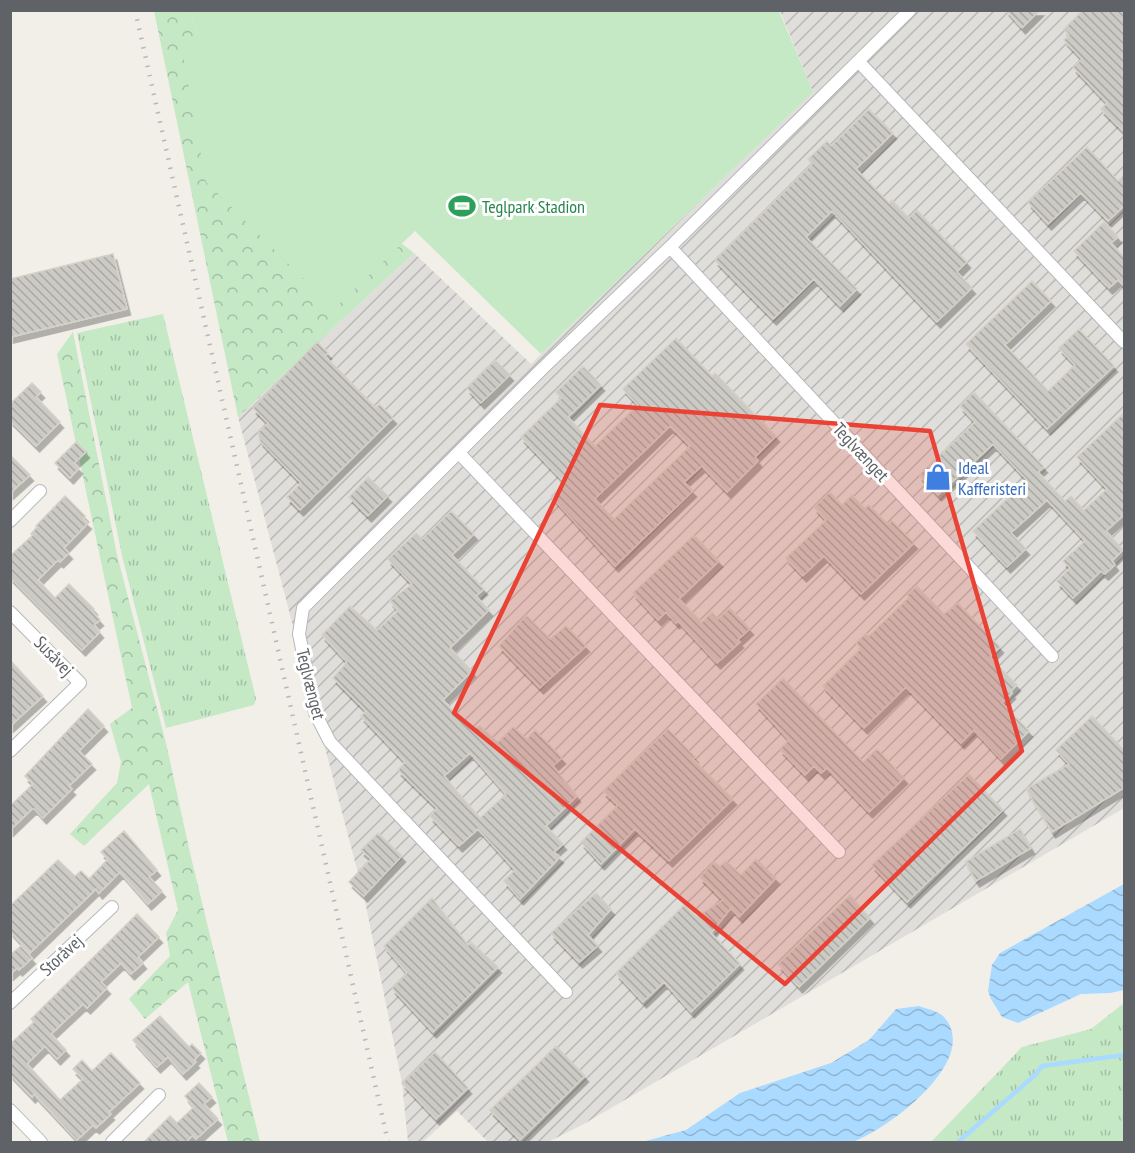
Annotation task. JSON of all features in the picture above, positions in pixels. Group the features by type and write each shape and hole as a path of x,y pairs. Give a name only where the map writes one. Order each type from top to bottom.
{"street":[{"name":"Teglvænget","path":"566,992 330,742 315,713 299,634 303,608 543,368 910,10"},
{"path":"859,62 1125,342"},
{"name":"Teglvænget","path":"669,247 1052,656"},
{"path":"459,453 839,852"},
{"path":"10,521 40,491"},
{"name":"Susåvej","path":"10,612 80,683 10,751"},
{"name":"Storåvej","path":"10,1003 112,907"},
{"path":"112,1143 159,1095"},
{"path":"10,1110 41,1143"}],"highlighted area":[{"path":"600,405 930,431 1022,751 785,984 454,713"}],"shaded area":[{"path":"780,11 1124,11 1124,808 582,1125 548,1142 488,1142 457,1111 423,1142 408,1142 402,1083 364,896 238,417 414,253 531,364 813,92"}],"green space":[{"path":"154,11 191,11 197,36 391,235 414,253 238,417"},
{"name":"Teglpark Stadion","path":"191,11 779,11 813,92 541,354 415,231 334,309 206,182 181,44 197,36"},
{"path":"163,314 256,699 254,705 166,728 122,556 77,333"},
{"path":"73,332 117,555 166,743 190,853 260,1142 228,1142 188,982 145,1019 129,999 170,956 166,933 178,910 149,784 84,846 70,834 117,783 121,762 110,724 132,708 57,354"},
{"path":"1124,1003 1124,1142 931,1142 1022,1047 1091,1029"}],"water":[{"path":"1124,884 1124,990 1081,994 1018,1023 1002,1017 988,991 992,965 1000,953"},
{"path":"919,1006 944,1017 952,1034 951,1053 941,1072 907,1109 868,1135 841,1144 642,1142 686,1130 740,1093 831,1063 869,1040 896,1009"}],"building":[{"path":"1006,10 1040,10 1022,28"},
{"path":"1083,10 1125,10 1125,133 1101,109 1107,103 1073,67 1082,59 1064,40 1069,35 1064,29"},
{"path":"869,109 893,133 856,169 889,203 892,200 909,218 917,210 967,262 957,272 972,288 937,322 832,211 806,237 857,289 840,306 814,279 773,319 715,260 812,164 808,159 827,141 831,146"},
{"path":"1087,147 1118,181 1125,174 1125,205 1108,221 1081,193 1048,224 1028,202"},
{"path":"1104,222 1118,237 1111,243 1125,258 1125,287 1118,280 1109,288 1074,251"},
{"path":"113,254 127,309 10,337 10,279"},
{"path":"1032,281 1051,301 1005,345 1048,391 1075,365 1059,348 1079,329 1114,366 1047,429 966,344"},
{"path":"676,338 712,376 715,373 776,436 755,457 758,461 727,492 702,466 684,482 693,491 615,566 551,496 565,483 521,437 561,398 556,392 583,366 601,385 568,417 595,446 638,405 623,389","holes":["670,426 690,446 614,519 595,499"]},
{"path":"317,342 328,353 325,356 376,408 379,404 393,418 300,510 287,497 301,483 260,441 258,432 268,423 253,408"},
{"path":"495,360 510,375 481,403 467,388"},
{"path":"32,383 41,392 36,397 60,422 36,446 10,420 10,404"},
{"path":"974,392 1044,467 1038,472 1065,501 1071,496 1084,510 1107,489 1077,457 1125,412 1125,514 1106,531 1123,550 1112,561 1115,565 1105,574 1101,571 1073,598 1057,581 1070,568 1063,561 1085,541 1047,500 1011,533 1026,549 1007,567 973,531 1027,480 993,444 938,495 919,475 975,422 960,406"},
{"path":"76,442 86,452 74,463 79,468 70,478 55,463"},
{"path":"10,455 30,475 10,493"},
{"path":"368,477 388,496 368,516 349,497"},
{"path":"830,492 842,505 852,495 865,508 869,505 888,524 892,521 914,543 861,594 824,556 803,576 786,558 826,520 814,507"},
{"path":"65,496 85,516 83,519 88,523 64,548 69,553 60,562 58,560 38,580 55,598 69,584 94,609 92,611 100,620 94,625 100,632 82,650 10,577 10,556 33,535 31,534 36,526"},
{"path":"451,511 474,534 452,555 484,589 476,596 489,610 450,648 472,671 443,700 472,730 480,726 498,742 513,727 527,739 535,730 562,758 553,766 577,796 546,826 563,844 554,852 560,857 520,899 504,881 515,870 478,829 459,846 430,816 437,808 398,770 405,762 361,716 366,711 333,678 347,662 322,635 350,606 377,630 398,611 390,601 412,584 388,559 416,533 422,539","holes":["470,753 506,794 480,818 444,776"]},
{"path":"694,535 719,561 679,599 702,622 712,612 718,619 730,608 750,629 738,640 740,642 717,663 678,621 676,623 666,612 658,620 633,593"},
{"path":"917,586 944,614 958,603 1000,647 990,657 1017,685 1002,703 1029,731 1001,759 974,730 961,743 906,687 864,728 823,686 861,648 856,643 866,633 869,636 909,597 907,595"},
{"path":"526,615 550,639 566,626 586,646 540,688 499,646"},
{"path":"10,660 43,696 10,726"},
{"path":"783,678 863,762 877,749 904,778 869,812 827,768 821,773 814,766 805,775 780,749 789,740 756,704"},
{"path":"88,709 104,726 79,751 92,764 69,786 72,789 43,818 35,809 32,809 10,830 10,806 33,784 25,776"},
{"path":"1092,716 1125,751 1125,787 1052,832 1026,789 1069,764 1056,750"},
{"path":"668,729 695,757 693,759 733,799 669,861 635,829 601,864 581,842 618,805 603,791"},
{"path":"969,774 1003,810 907,902 872,865"},
{"path":"1020,829 1031,848 976,881 965,862"},
{"path":"124,831 157,870 149,877 162,891 148,904 120,872 99,893 96,889 30,953 10,931 10,906 58,860 75,876 81,871 89,879 108,859 101,852"},
{"path":"378,833 402,856 364,896 349,882 371,859 361,850"},
{"path":"756,859 776,878 739,917 731,908 711,933 740,964 691,1012 664,982 643,1002 616,973 684,905 697,917 723,900 700,877 714,862 720,866 726,861 741,875"},
{"path":"596,893 611,909 588,935 598,946 579,962 551,933"},
{"path":"850,895 870,918 799,987 778,964"},
{"path":"432,898 468,945 471,942 498,967 433,1032 392,988 407,973 384,946"},
{"path":"137,914 159,937 138,957 143,963 131,974 121,963 101,982 107,988 87,1008 83,1004 51,1034 66,1050 57,1059 45,1046 27,1064 60,1100 83,1079 73,1069 82,1060 92,1071 111,1053 140,1083 109,1112 111,1114 96,1128 93,1125 77,1140 34,1094 32,1097 10,1074 10,1044 34,1022 31,1019"},
{"path":"21,946 32,958 19,970 17,968 10,974 10,955"},
{"path":"160,1016 189,1047 192,1044 201,1053 194,1060 196,1062 183,1074 168,1057 157,1067 133,1040"},
{"path":"556,1046 585,1076 520,1140 490,1110"},
{"path":"435,1052 468,1088 436,1119 402,1083"},
{"path":"199,1083 212,1097 204,1104 218,1119 196,1139 193,1135 185,1143 143,1143 170,1116 177,1123 194,1107 185,1096"}],"waterway":[{"path":"958,1142 1034,1076 1042,1066 1124,1055"}],"railway":[{"path":"135,10 388,1142"}],"place":[{"name":"Teglpark Stadion","path":"462,206"},
{"name":"Ideal Kafferisteri","path":"938,477"}]}
